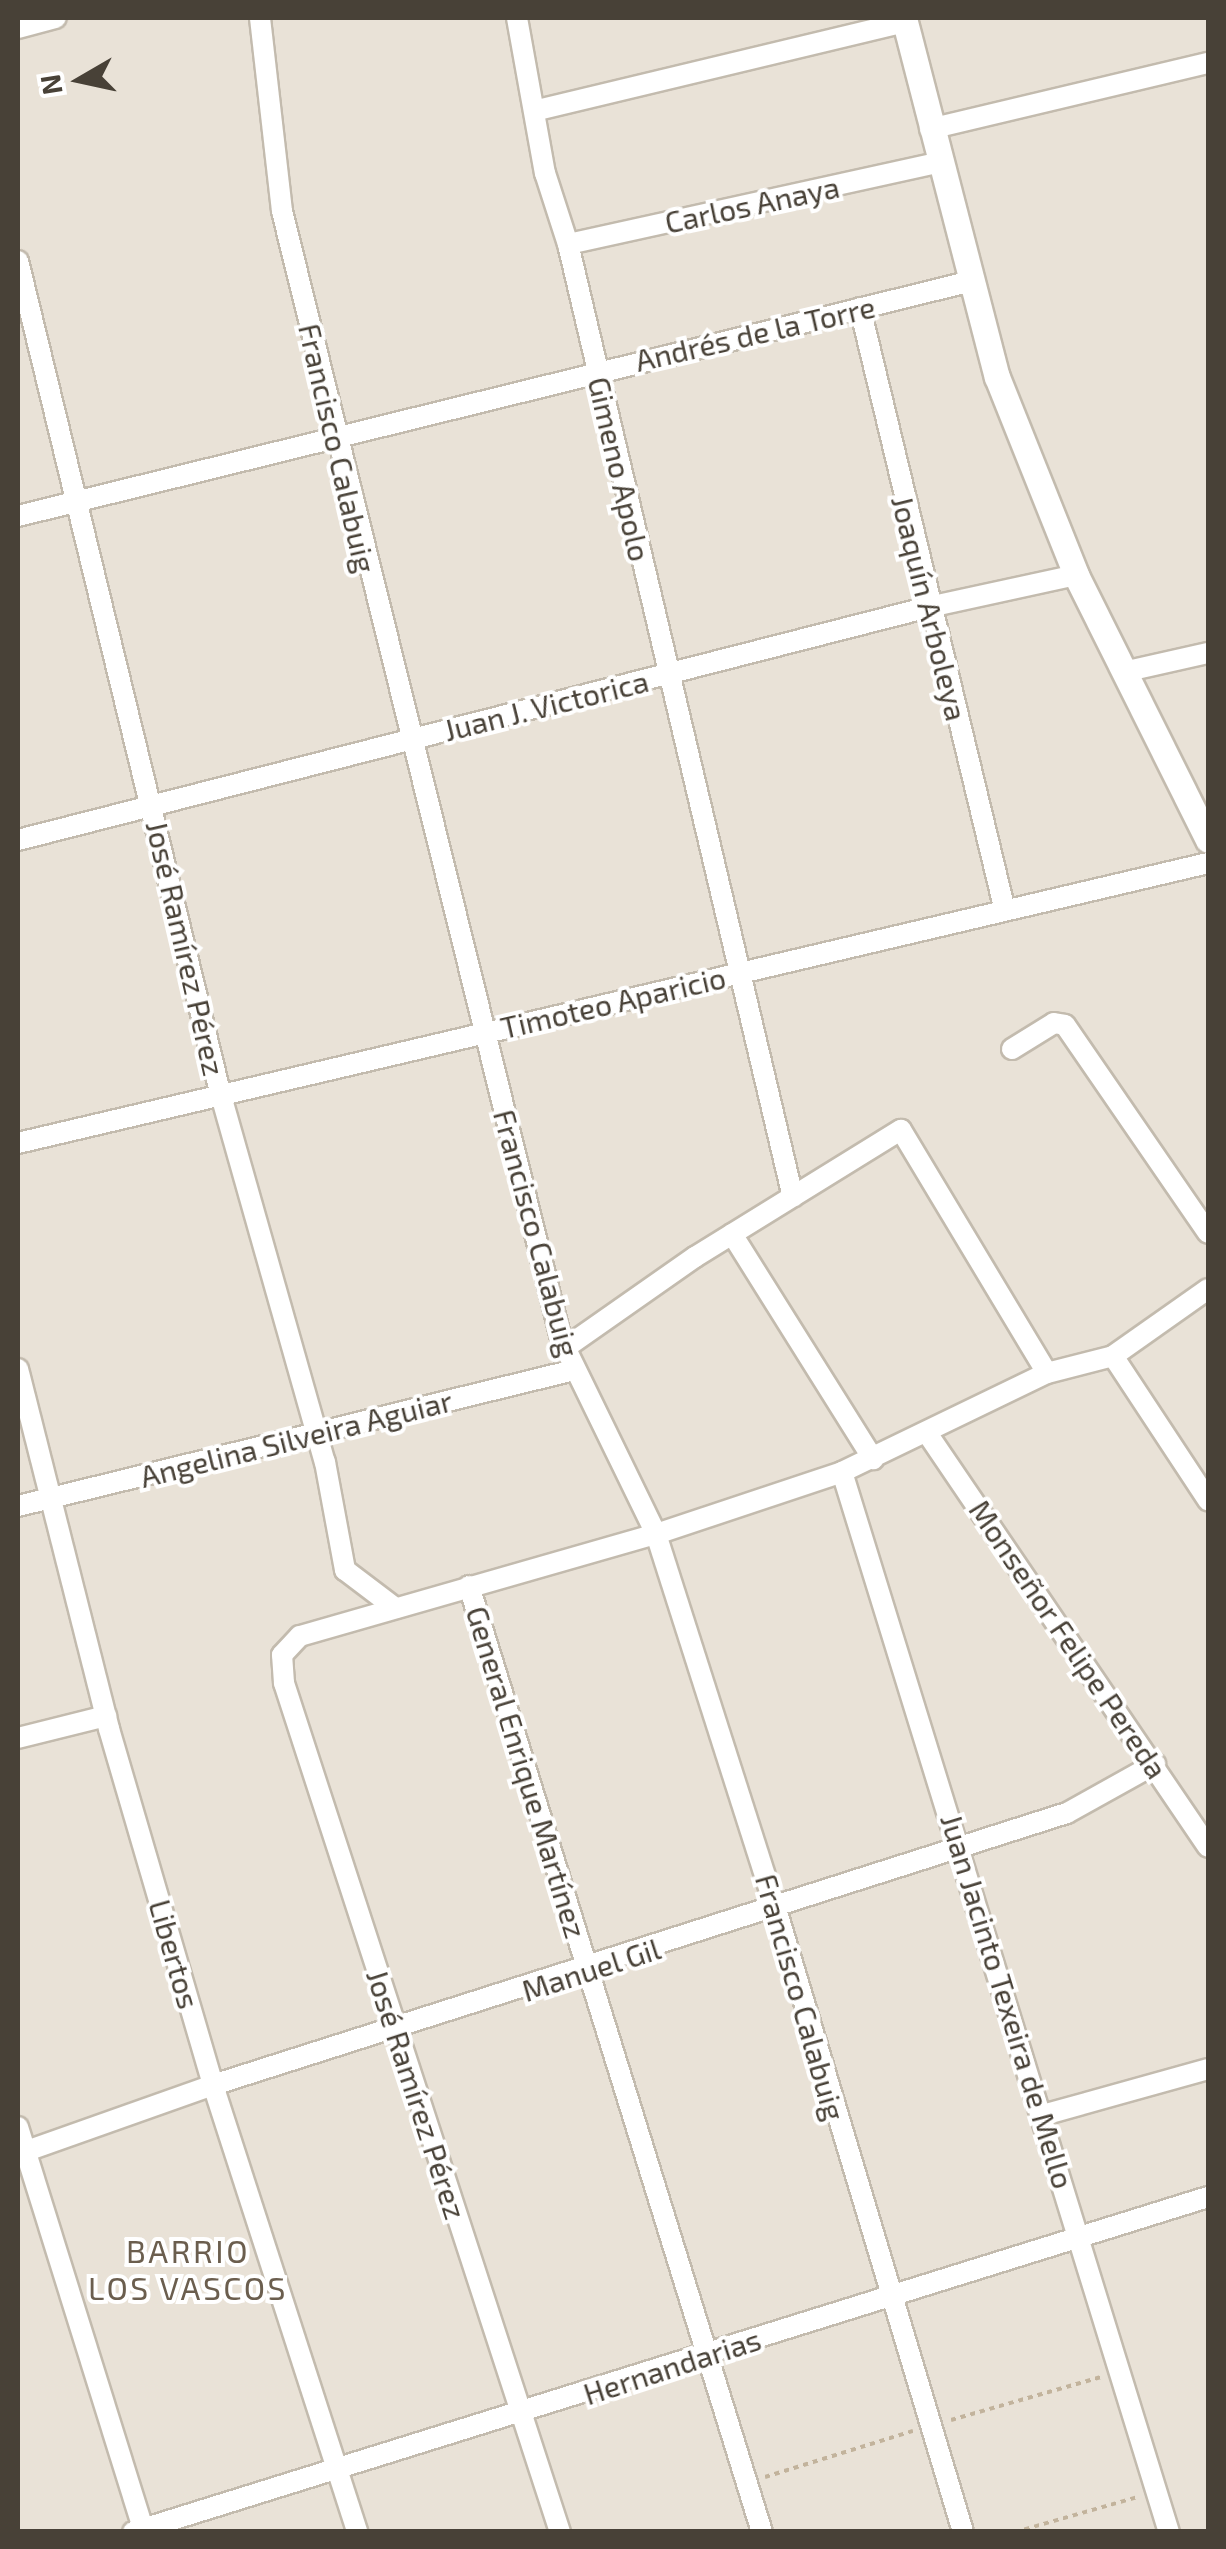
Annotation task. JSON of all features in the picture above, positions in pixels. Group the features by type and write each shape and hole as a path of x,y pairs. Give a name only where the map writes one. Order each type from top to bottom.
{"street":[{"path":"18,28 56,18"},
{"name":"Francisco Calabuig","path":"260,18 282,211 408,740 565,1348 656,1534 776,1909 888,2295 963,2532"},
{"name":"Gimeno Apolo","path":"517,18 538,110 545,173 568,244 793,1196"},
{"path":"538,110 904,20 937,164 997,377 1076,575 1208,840"},
{"path":"930,129 1208,62"},
{"name":"Carlos Anaya","path":"568,244 937,164"},
{"name":"José Ramírez Pérez","path":"18,261 220,1092 312,1435 325,1462 345,1570 395,1608"},
{"name":"Andrés de la Torre","path":"18,516 596,370 968,282"},
{"name":"Joaquín Arboleya","path":"860,308 1004,906"},
{"name":"Juan J. Victorica","path":"18,840 929,607 1076,575"},
{"path":"1122,672 1208,653"},
{"name":"Timoteo Aparicio","path":"18,1142 1004,906 1208,863"},
{"path":"1012,1049 1054,1023 1065,1026 1208,1233"},
{"path":"565,1348 732,1234 901,1130 1047,1373"},
{"path":"732,1234 873,1458"},
{"path":"395,1608 656,1534 842,1472 1047,1373 1113,1356 1208,1289"},
{"path":"1113,1356 1208,1500"},
{"name":"Libertos","path":"18,1369 106,1716 213,2085 357,2532"},
{"name":"Angelina Silveira Aguiar","path":"18,1506 574,1370"},
{"name":"Monseñor Felipe Pereda","path":"928,1433 1208,1846"},
{"name":"Juan Jacinto Texeira de Mello","path":"842,1472 962,1846 1169,2532"},
{"name":"General Enrique Martínez","path":"469,1586 762,2532"},
{"name":"José Ramírez Pérez","path":"395,1608 300,1636 282,1655 284,1684 560,2532"},
{"path":"18,1738 106,1716"},
{"name":"Manuel Gil","path":"21,2153 213,2085 590,1970 1095,1802 1155,1764"},
{"path":"1043,2115 1208,2069"},
{"path":"18,2127 21,2153 140,2530"},
{"name":"Hernandarias","path":"140,2530 522,2416 888,2295 1208,2197"}],"path":[{"path":"1014,2532 1157,2492"}],"shaded area":[{"path":"18,18 1208,18 1208,2531 18,2531"}],"district":[{"name":"BARRIO LOS VASCOS","path":"188,2270"}]}
